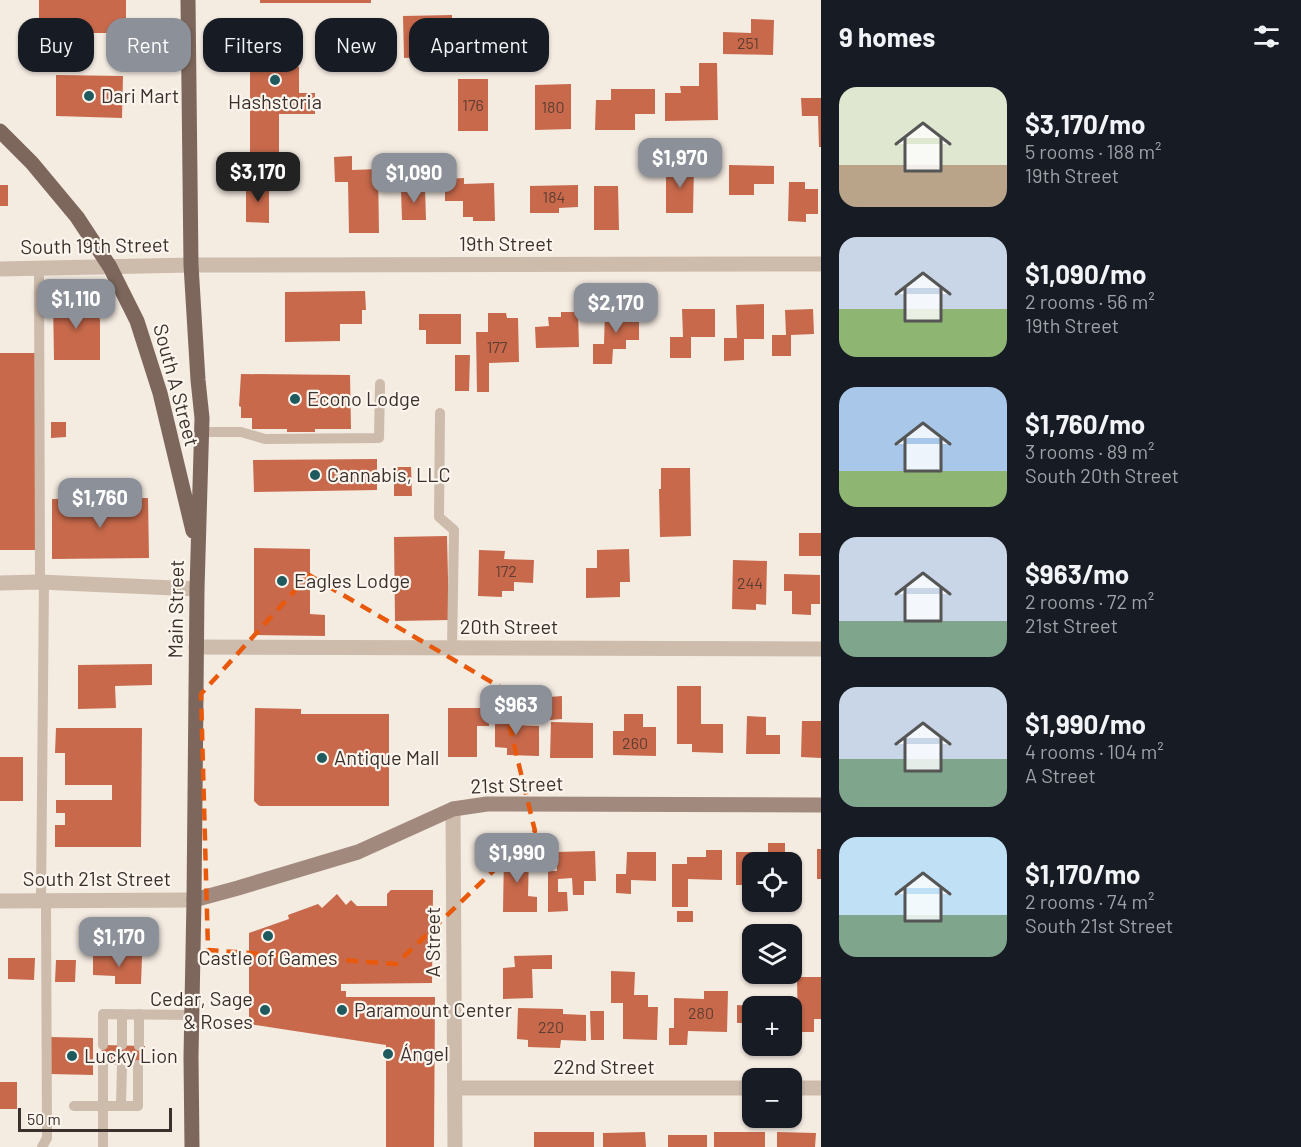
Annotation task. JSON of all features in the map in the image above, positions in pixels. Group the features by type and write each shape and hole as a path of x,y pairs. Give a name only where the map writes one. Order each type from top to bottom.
{"main road":[{"name":"Main Street","path":"188,0 191,265 202,418 196,647 192,1147"},
{"name":"South A Street","path":"0,131 32,163 77,216 110,267 137,321 157,383 198,549"}],"street":[{"name":"19th Street","path":"191,265 821,264"},
{"name":"South 19th Street","path":"0,269 191,265"},
{"path":"0,583 42,582 197,589"},
{"name":"20th Street","path":"196,647 821,649"},
{"name":"21st Street","path":"194,900 358,852 453,809 487,804 821,805"},
{"name":"A Street","path":"453,809 455,1147"},
{"name":"South 21st Street","path":"0,901 194,900"},
{"name":"22nd Street","path":"455,1088 742,1088"},
{"path":"802,1088 821,1088"}],"lane":[{"path":"39,268 47,1138 42,1147"},
{"path":"202,432 241,432 265,439 379,438 380,384"},
{"path":"440,413 439,517 454,530 452,648"},
{"path":"104,1045 104,1014 192,1015"},
{"path":"122,1014 122,1045"},
{"path":"139,1014 139,1046"},
{"path":"103,1064 103,1147"},
{"path":"121,1105 122,1065"},
{"path":"74,1106 138,1106 138,1065"}],"highlighted area":[{"path":"309,575 500,687 535,831 396,964 208,950 201,694"}],"building":[{"path":"39,0 126,0 126,18 106,18 106,33 94,33 94,18 39,18"},
{"path":"260,0 371,0 371,3 260,3"},
{"path":"452,15 452,18 409,18 409,58 404,58 403,16"},
{"path":"751,19 774,20 773,55 723,54 723,32 751,33"},
{"path":"699,63 717,63 718,120 665,121 665,93 681,93 680,86 699,86"},
{"name":"Hashstoria","path":"250,72 299,72 299,93 315,93 315,114 279,114 279,152 250,152"},
{"name":"Dari Mart","path":"56,75 123,76 122,118 56,116"},
{"path":"458,79 488,79 488,131 458,131"},
{"path":"571,84 571,129 535,130 535,85"},
{"path":"611,89 655,89 655,114 635,114 635,130 595,130 596,100 611,100"},
{"path":"801,98 821,98 821,147 819,147 818,116 802,116"},
{"path":"352,156 352,170 378,169 379,233 349,233 348,182 335,182 334,157"},
{"path":"666,165 694,165 693,213 666,213"},
{"path":"729,165 774,166 774,184 754,184 754,195 729,195"},
{"path":"464,178 464,184 494,183 495,221 473,221 473,217 463,217 463,201 445,201 445,179"},
{"path":"789,182 805,182 805,189 818,189 818,214 806,214 806,222 788,221"},
{"path":"246,184 269,184 269,223 246,222"},
{"path":"0,185 8,185 8,206 0,206"},
{"path":"578,185 578,207 559,208 559,213 530,213 530,186"},
{"path":"594,186 618,186 619,230 594,230"},
{"path":"425,188 426,220 402,220 401,189"},
{"path":"365,291 366,310 362,310 362,324 340,324 340,341 285,342 285,292"},
{"path":"53,298 93,298 100,320 100,360 54,360"},
{"path":"764,304 764,339 744,339 744,360 724,361 724,338 737,338 736,305"},
{"path":"682,309 715,309 715,337 691,337 691,358 670,358 670,337 683,337"},
{"path":"813,309 814,334 791,335 791,356 772,356 772,335 786,335 785,310"},
{"path":"605,310 639,311 639,340 626,340 626,349 613,349 612,364 593,364 593,344 604,344"},
{"path":"561,312 578,312 579,347 536,348 535,327 549,326 548,317 561,317"},
{"path":"488,313 506,313 507,318 518,318 519,362 489,363 489,392 477,392 476,332 488,332"},
{"path":"419,314 461,314 461,344 426,344 426,330 419,330"},
{"path":"0,353 35,353 35,550 0,550"},
{"path":"455,355 470,355 469,391 455,391"},
{"name":"Econo Lodge","path":"241,374 350,375 351,429 287,432 287,429 252,429 252,418 241,418 241,407 239,406"},
{"path":"51,422 66,422 66,437 51,438"},
{"name":"Cannabis, LLC","path":"377,459 377,490 254,492 253,460"},
{"path":"394,467 411,467 412,496 394,496"},
{"path":"661,468 690,468 691,536 660,537"},
{"path":"148,498 149,558 52,559 52,499"},
{"path":"799,533 821,533 821,556 799,556"},
{"path":"447,536 449,620 395,621 394,537"},
{"name":"Eagles Lodge","path":"254,548 310,549 310,614 325,615 325,636 254,635"},
{"path":"629,549 630,582 620,582 620,597 586,598 586,568 597,568 597,550"},
{"path":"479,550 505,551 504,559 534,560 533,583 514,582 514,591 502,591 502,597 478,596"},
{"path":"733,560 767,561 766,605 756,604 756,610 732,609"},
{"path":"784,574 820,575 820,604 811,604 811,615 792,614 792,591 784,591"},
{"path":"152,664 152,685 115,686 116,708 78,709 78,665"},
{"path":"677,686 701,686 701,724 723,724 723,753 692,752 692,744 677,744"},
{"path":"562,696 562,719 550,720 549,697"},
{"name":"Antique Mall","path":"255,708 301,709 301,714 389,714 389,806 258,805 254,801"},
{"path":"448,708 489,708 489,726 477,726 477,757 448,757"},
{"path":"495,710 511,710 511,725 539,726 539,756 507,755 507,748 495,747"},
{"path":"624,714 643,714 643,727 656,727 656,756 613,755 613,731 624,731"},
{"path":"747,716 766,717 766,735 780,735 780,754 746,754"},
{"path":"802,721 821,721 821,758 801,757"},
{"path":"551,722 593,723 593,758 550,758"},
{"path":"56,728 142,728 141,847 55,847 55,825 65,825 65,813 56,813 56,800 112,800 112,785 65,785 65,753 55,753"},
{"path":"0,757 23,757 23,801 0,801"},
{"path":"768,843 785,843 785,852 768,852"},
{"path":"817,849 821,849 821,879 817,879"},
{"path":"706,850 722,850 722,880 688,879 688,907 672,907 672,864 687,864 687,857 706,857"},
{"path":"595,851 596,881 584,881 584,895 573,895 572,878 558,879 558,892 567,892 568,911 548,912 548,871 557,871 556,852"},
{"path":"504,852 529,853 528,896 537,897 537,912 503,912"},
{"path":"627,852 656,852 656,881 631,880 631,894 616,893 616,874 626,874"},
{"path":"736,852 742,852 742,885 736,885"},
{"name":"Paramount Center","path":"391,890 433,890 432,983 341,984 341,991 346,991 346,997 435,997 434,1147 386,1147 386,1045 249,1024 249,933 289,919 288,915 318,904 322,908 337,894 346,905 351,900 357,906 387,906 387,894"},
{"path":"677,911 693,911 693,922 677,922"},
{"path":"93,955 142,956 141,984 115,984 115,976 93,975"},
{"path":"552,955 552,969 532,969 533,998 503,999 503,968 515,967 514,956"},
{"path":"8,958 35,958 34,980 8,979"},
{"path":"56,960 76,960 75,982 55,982"},
{"path":"611,971 635,972 634,995 648,995 648,1007 658,1007 657,1040 623,1039 623,1003 611,1003"},
{"path":"802,977 821,977 821,1019 814,1019 814,1032 802,1032 802,996 797,996 797,984 802,984"},
{"path":"704,991 728,991 727,1032 688,1031 687,1045 669,1045 669,1028 674,1028 674,998 704,999"},
{"path":"737,1005 742,1005 742,1023 737,1023"},
{"path":"518,1008 563,1009 563,1014 586,1015 586,1041 561,1040 560,1048 528,1047 528,1040 517,1039"},
{"path":"590,1011 604,1011 604,1040 591,1040"},
{"name":"Lucky Lion","path":"51,1037 93,1038 93,1075 50,1074"},
{"path":"102,1045 145,1046 144,1065 101,1064"},
{"path":"0,1082 17,1082 17,1109 0,1109"},
{"path":"534,1132 594,1132 594,1147 534,1147"},
{"path":"645,1132 646,1147 603,1147 603,1133"},
{"path":"714,1132 765,1132 765,1147 714,1147"},
{"path":"777,1132 816,1133 815,1147 777,1147"},
{"path":"668,1135 707,1135 707,1147 668,1147"}],"place":[{"name":"Hashstoria","path":"275,80"},
{"name":"Dari Mart","path":"89,96"},
{"name":"Econo Lodge","path":"295,399"},
{"name":"Cannabis, LLC","path":"315,475"},
{"name":"Eagles Lodge","path":"282,581"},
{"name":"Antique Mall","path":"322,758"},
{"name":"Castle of Games","path":"268,936"},
{"name":"Cedar, Sage & Roses","path":"265,1010"},
{"name":"Paramount Center","path":"342,1010"},
{"name":"Ángel","path":"388,1054"},
{"name":"Lucky Lion","path":"72,1056"}]}
